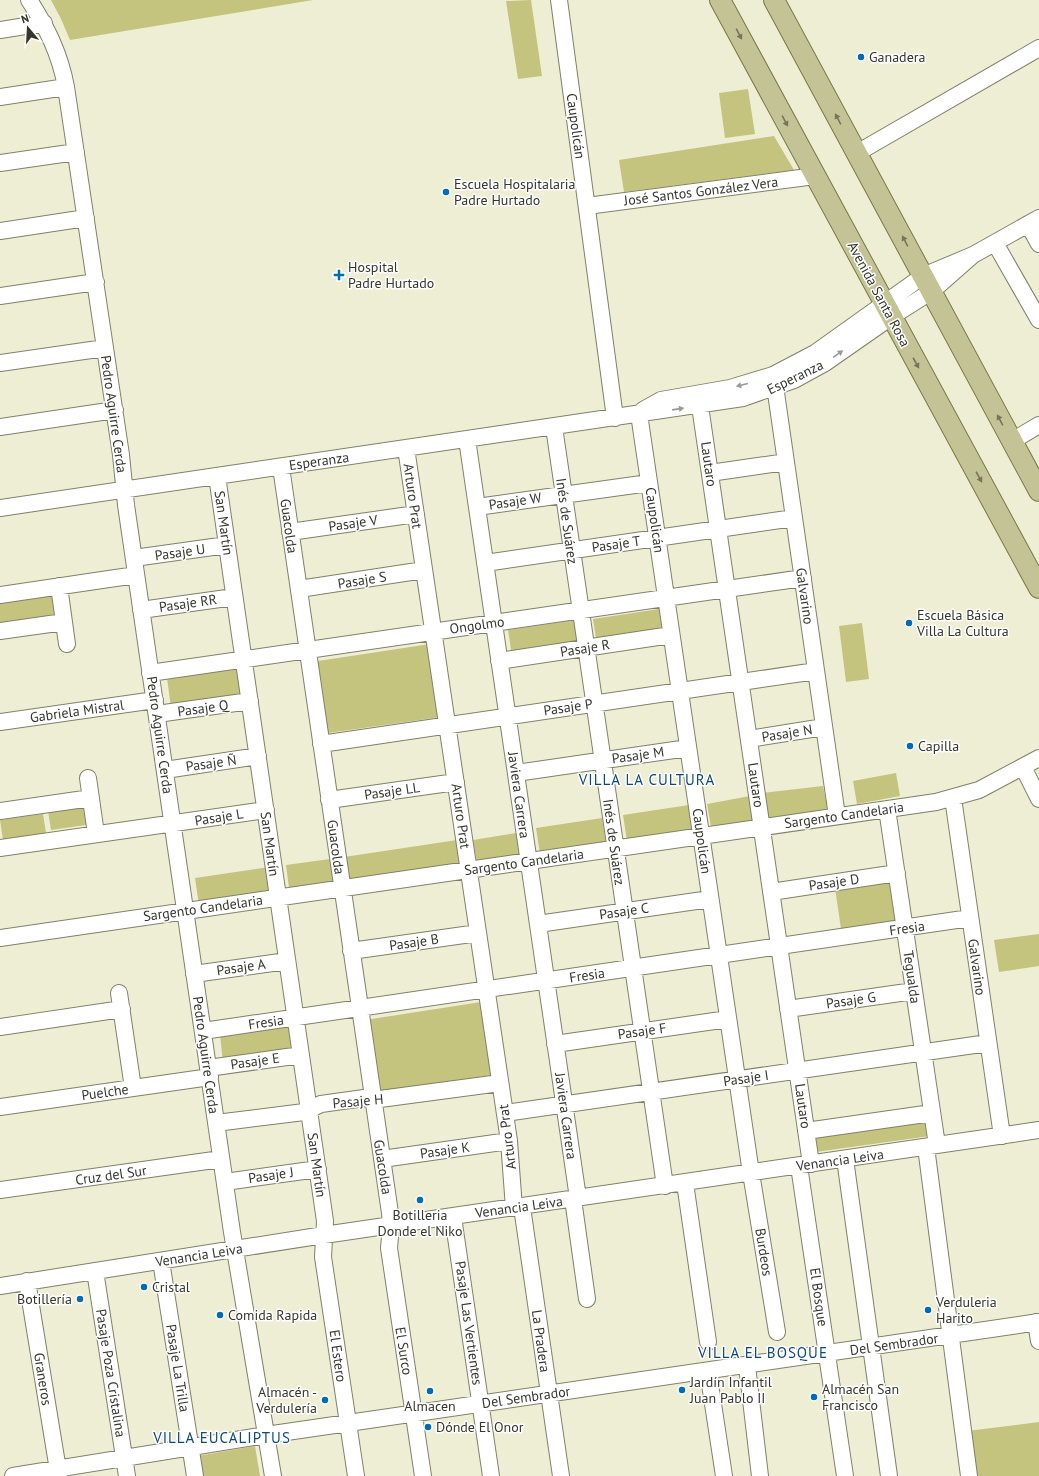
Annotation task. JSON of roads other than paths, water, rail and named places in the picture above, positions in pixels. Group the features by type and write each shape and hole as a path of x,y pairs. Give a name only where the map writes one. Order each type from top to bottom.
{"main road":[{"name":"Avenida Santa Rosa","path":"720,0 1039,588"},
{"path":"774,0 1039,491"}],"street":[{"name":"Pedro Aguirre Cerda","path":"29,0 57,49 66,87 115,410 136,575 221,1159 272,1476"},
{"name":"Caupolicán","path":"559,0 615,418"},
{"path":"0,30 44,24"},
{"path":"857,153 1039,48"},
{"path":"0,97 66,87"},
{"path":"0,163 76,152"},
{"name":"José Santos González Vera","path":"587,206 815,176"},
{"path":"0,231 86,218"},
{"path":"1033,221 1039,244"},
{"name":"Esperanza","path":"0,508 700,406 743,398 774,382 815,352 888,310 973,255 1033,221"},
{"path":"995,243 1039,320"},
{"path":"0,296 96,282"},
{"path":"0,363 105,348"},
{"name":"Esperanza","path":"639,414 661,400 744,385 774,382"},
{"name":"Galvarino","path":"774,382 838,816"},
{"name":"Lautaro","path":"700,406 806,1132 805,1165"},
{"path":"0,427 115,410"},
{"name":"Caupolicán","path":"639,414 751,1173"},
{"path":"1012,441 1039,425"},
{"name":"Inés de Suárez","path":"554,427 665,1186"},
{"name":"Javiera Carrera","path":"467,440 564,1104 587,1299"},
{"name":"Arturo Prat","path":"406,448 518,1207"},
{"path":"710,473 786,462"},
{"name":"Guacolda","path":"281,467 391,1226"},
{"name":"San Martín","path":"217,476 318,1169 325,1221 324,1235"},
{"name":"Pasaje W","path":"477,507 649,483"},
{"name":"Pasaje V","path":"290,532 416,514"},
{"name":"Pasaje T","path":"485,563 794,518"},
{"name":"Pasaje U","path":"134,558 227,545"},
{"name":"Pasaje S","path":"299,589 424,570"},
{"path":"0,595 136,575"},
{"name":"Ongolmo","path":"150,672 803,578"},
{"path":"59,586 67,644"},
{"name":"Pasaje RR","path":"141,610 234,597"},
{"path":"0,631 64,622"},
{"name":"Pasaje R","path":"499,661 671,635"},
{"name":"Pasaje P","path":"321,744 816,671"},
{"name":"Pasaje Q","path":"156,707 250,701"},
{"name":"Gabriela Mistral","path":"0,722 156,707"},
{"name":"Pasaje N","path":"749,739 824,727"},
{"name":"Pasaje M","path":"516,773 688,748"},
{"name":"Pasaje Ñ","path":"165,770 258,756"},
{"name":"Sargento Candelaria","path":"0,938 887,809 953,798 979,790 1039,758"},
{"path":"1023,767 1039,799"},
{"path":"88,778 96,834"},
{"name":"Pasaje LL","path":"329,800 456,782"},
{"path":"0,811 90,798"},
{"name":"Galvarino","path":"953,798 1002,1136"},
{"name":"Tegualda","path":"887,809 932,1113 931,1146 950,1336 969,1476"},
{"name":"Pasaje L","path":"0,848 266,810"},
{"name":"Pasaje D","path":"771,892 897,873"},
{"name":"Pasaje C","path":"538,924 710,898"},
{"name":"Fresia","path":"203,1031 970,918"},
{"name":"Pasaje B","path":"351,951 478,933"},
{"name":"Pasaje A","path":"194,974 288,961"},
{"name":"Pasaje G","path":"788,1009 914,991"},
{"path":"119,993 133,1088"},
{"path":"0,1027 122,1010"},
{"name":"Pasaje F","path":"555,1044 728,1019"},
{"name":"Pasaje I","path":"505,1113 988,1043"},
{"name":"Pasaje E","path":"209,1072 301,1055"},
{"name":"Puelche","path":"0,1107 133,1088 209,1072"},
{"name":"Pasaje H","path":"216,1123 304,1112 309,1108 328,1103 364,1098 380,1100 500,1083"},
{"path":"806,1132 932,1113"},
{"name":"Venancia Leiva","path":"0,1286 324,1235 931,1146 1002,1136 1038,1135"},
{"name":"Pasaje K","path":"382,1159 509,1141"},
{"name":"Cruz del Sur","path":"0,1190 221,1159"},
{"path":"845,1159 889,1476"},
{"name":"El Bosque","path":"805,1165 827,1354 845,1476"},
{"name":"Pasaje J","path":"225,1182 318,1169"},
{"name":"Burdeos","path":"751,1173 777,1332"},
{"path":"684,1183 708,1342"},
{"name":"La Pradera","path":"518,1207 561,1476"},
{"name":"Pasaje Las Vertientes","path":"453,1217 491,1476"},
{"name":"El Surco","path":"391,1226 389,1248 423,1476"},
{"name":"El Estero","path":"324,1235 324,1257 356,1476"},
{"name":"Pasaje La Trilla","path":"161,1261 194,1476"},
{"name":"Pasaje Poza Cristalina","path":"95,1271 127,1476"},
{"name":"Graneros","path":"27,1281 59,1472"},
{"path":"1038,1322 1039,1341"},
{"name":"Del Sembrador","path":"13,1476 59,1472 124,1458 266,1435 871,1348 1038,1322"},
{"path":"746,1366 760,1476"},
{"path":"708,1371 724,1476"}],"place":[{"name":"Ganadera","path":"861,57"},
{"name":"Escuela Hospitalaria Padre Hurtado","path":"446,192"},
{"name":"Hospital Padre Hurtado","path":"339,275"},
{"name":"Escuela Básica Villa La Cultura","path":"909,623"},
{"name":"Capilla","path":"910,746"},
{"name":"Botilleria Donde el Niko","path":"420,1200"},
{"name":"Cristal","path":"144,1287"},
{"name":"Botillería","path":"80,1299"},
{"name":"Verduleria Harito","path":"928,1310"},
{"name":"Comida Rapida","path":"220,1315"},
{"name":"Jardín Infantil Juan Pablo II","path":"682,1390"},
{"name":"Almacen","path":"430,1391"},
{"name":"Almacén San Francisco","path":"814,1397"},
{"name":"Almacén - Verdulería","path":"325,1400"},
{"name":"Dónde El Onor","path":"428,1427"}],"district":[{"name":"VILLA LA CULTURA","path":"647,779"},
{"name":"VILLA EL BOSQUE","path":"763,1352"},
{"name":"VILLA EUCALIPTUS","path":"222,1437"}]}
